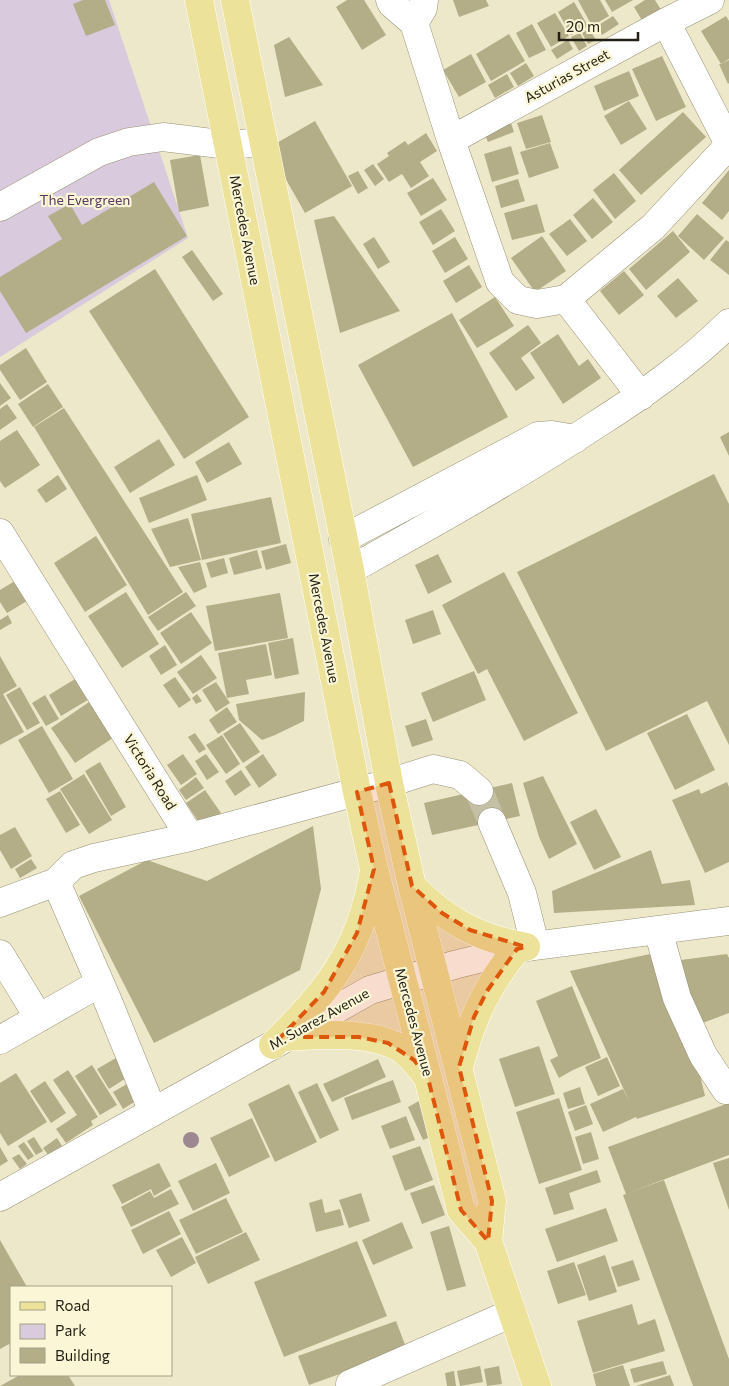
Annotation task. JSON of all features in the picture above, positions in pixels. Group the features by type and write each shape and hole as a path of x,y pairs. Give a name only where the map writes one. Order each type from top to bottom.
{"main road":[{"name":"Mercedes Avenue","path":"199,0 374,870 461,1210 488,1241 537,1386"},
{"name":"Mercedes Avenue","path":"235,0 350,570 389,783 412,886 492,1201 488,1241"},
{"path":"281,1041 332,981 341,966 369,898 374,870"},
{"path":"412,886 442,913 470,930 500,941 526,947"},
{"path":"459,1067 468,1034 479,1006 499,971 526,947"},
{"path":"281,1041 345,1036 380,1040 403,1050 419,1065 428,1078"}],"street":[{"path":"390,0 392,4 419,11 451,140 500,282 518,300 538,304 566,299 653,228 729,145 666,22"},
{"name":"Asturias Street","path":"451,140 666,22 710,0"},
{"path":"0,207 99,152 129,142 163,137 228,145 264,142"},
{"path":"566,299 641,396"},
{"path":"350,570 490,476 538,436 552,435 575,439 641,396 713,339 729,323"},
{"path":"343,539 490,476"},
{"name":"Victoria Road","path":"0,533 190,836"},
{"path":"0,903 56,882 73,865 94,858 190,836 357,792 432,769 460,775 479,791"},
{"path":"492,822 522,893 526,947"},
{"path":"56,882 153,1112"},
{"name":"M. Suarez Avenue","path":"0,1196 370,990 434,970 526,947 729,921"},
{"path":"658,930 677,998 703,1055 726,1090"},
{"path":"0,954 39,1018"},
{"path":"0,1040 100,983"},
{"path":"350,1384 512,1313"}],"highlighted area":[{"path":"389,783 412,886 442,913 470,930 526,947 517,949 487,991 474,1017 459,1067 492,1201 488,1241 461,1210 428,1078 414,1060 388,1043 359,1037 288,1037 273,1045 324,992 357,933 374,869 357,792"}],"green space":[{"name":"The Evergreen","path":"0,0 109,0 188,238 0,357"}],"building":[{"path":"83,0 105,0 115,25 86,36 73,4"},
{"path":"347,0 364,0 386,35 362,50 336,7"},
{"path":"453,0 486,0 489,6 459,17"},
{"path":"578,0 600,0 609,16 592,26"},
{"path":"605,0 633,0 612,12"},
{"path":"645,0 655,0 661,10 643,22 634,7"},
{"path":"574,2 588,26 571,35 558,12"},
{"path":"555,13 569,36 551,47 537,23"},
{"path":"613,16 619,24 602,35 597,26"},
{"path":"726,16 729,21 729,59 721,64 701,31"},
{"path":"532,24 546,50 529,58 516,33"},
{"path":"589,29 596,40 588,44 582,33"},
{"path":"580,33 587,46 579,51 571,37"},
{"path":"509,34 525,61 491,81 476,54"},
{"path":"289,37 323,85 285,97 274,45"},
{"path":"568,40 573,49 557,59 551,50"},
{"path":"471,54 486,82 459,97 443,70"},
{"path":"662,56 686,107 656,121 632,69"},
{"path":"729,60 728,84 719,64"},
{"path":"526,63 534,76 518,86 510,73"},
{"path":"629,71 639,96 604,111 594,86"},
{"path":"507,74 514,87 495,98 488,85"},
{"path":"629,101 647,129 621,145 604,116"},
{"path":"683,112 706,137 641,195 619,170"},
{"path":"542,115 551,142 526,149 517,123"},
{"path":"510,120 514,132 488,142 483,130"},
{"path":"315,121 352,186 305,213 268,148"},
{"path":"426,133 437,151 420,162 429,176 411,188 402,174 389,182 377,164 389,156 387,153 405,141 408,145"},
{"path":"550,143 559,168 529,178 520,152"},
{"path":"511,146 519,174 492,182 484,154"},
{"path":"200,155 209,206 179,212 170,160"},
{"path":"373,164 384,179 375,186 364,170"},
{"path":"729,170 729,211 722,220 702,203"},
{"path":"358,171 368,188 358,194 348,176"},
{"path":"614,173 636,201 615,219 593,190"},
{"path":"433,178 447,200 421,216 407,193"},
{"path":"518,179 525,201 501,208 495,186"},
{"path":"154,182 187,236 26,333 0,291 0,277 62,239 48,216 70,204 82,225"},
{"path":"593,198 613,222 592,239 573,215"},
{"path":"537,204 545,232 512,240 504,213"},
{"path":"441,209 455,231 433,245 419,222"},
{"path":"697,214 724,238 704,260 678,236"},
{"path":"334,216 400,311 340,333 314,220"},
{"path":"570,219 587,241 567,256 549,234"},
{"path":"673,231 690,252 646,290 629,269"},
{"path":"542,236 566,271 535,292 511,258"},
{"path":"374,237 390,262 378,269 363,244"},
{"path":"455,237 468,259 445,273 432,251"},
{"path":"726,240 729,242 729,275 710,260"},
{"path":"192,250 223,294 213,301 182,257"},
{"path":"469,265 482,287 456,303 443,281"},
{"path":"155,269 249,417 184,459 89,311"},
{"path":"624,271 644,295 619,315 600,291"},
{"path":"678,278 698,301 676,318 657,296"},
{"path":"495,297 514,326 477,348 459,320"},
{"path":"452,313 508,417 413,467 358,365"},
{"path":"528,325 541,343 521,358 535,378 516,391 489,353"},
{"path":"558,334 579,366 588,359 601,378 563,404 530,353"},
{"path":"26,348 47,382 20,400 0,370 0,365"},
{"path":"0,383 11,398 0,406"},
{"path":"48,384 63,407 33,427 18,404"},
{"path":"7,404 17,418 0,430 0,409"},
{"path":"64,408 183,592 148,615 34,427"},
{"path":"17,430 40,465 5,488 0,481 0,441"},
{"path":"729,432 729,456 720,437"},
{"path":"159,439 175,465 130,493 114,467"},
{"path":"229,442 242,464 207,483 195,462"},
{"path":"714,474 729,504 729,745 707,701 606,751 517,572"},
{"path":"58,475 67,489 46,503 37,490"},
{"path":"197,475 207,500 149,523 139,498"},
{"path":"271,497 281,543 202,560 191,514"},
{"path":"188,518 201,560 170,567 151,529"},
{"path":"96,536 127,585 85,612 54,563"},
{"path":"286,544 291,563 266,570 261,551"},
{"path":"257,550 262,568 234,575 229,558"},
{"path":"438,554 452,582 428,594 415,565"},
{"path":"224,558 228,573 211,578 206,563"},
{"path":"200,562 207,587 194,593 178,567"},
{"path":"504,572 578,713 524,741 487,669 478,674 442,605"},
{"path":"20,578 32,598 7,613 0,602 0,590"},
{"path":"126,592 159,644 122,668 88,616"},
{"path":"186,592 196,606 158,631 148,617"},
{"path":"280,593 288,638 215,651 206,606"},
{"path":"433,610 441,634 413,644 405,620"},
{"path":"191,612 212,643 181,664 160,633"},
{"path":"8,615 12,623 0,630 0,620"},
{"path":"293,638 299,674 275,679 268,643"},
{"path":"266,644 272,675 246,680 249,694 227,698 218,653"},
{"path":"165,645 177,665 161,675 149,656"},
{"path":"201,655 217,678 193,694 177,672"},
{"path":"0,656 17,686 3,694 24,732 0,745"},
{"path":"474,671 486,700 433,722 421,693"},
{"path":"83,674 96,695 61,716 49,695"},
{"path":"175,677 191,700 179,708 163,685"},
{"path":"216,682 230,703 216,712 202,690"},
{"path":"20,687 40,723 27,730 6,695"},
{"path":"305,692 304,721 275,735 262,740 239,720 236,704"},
{"path":"197,694 202,701 196,704 192,698"},
{"path":"45,695 59,719 46,726 32,703"},
{"path":"95,698 119,734 75,763 51,728"},
{"path":"227,707 237,722 218,734 209,720"},
{"path":"687,714 715,770 675,790 647,733"},
{"path":"426,719 433,740 412,747 405,726"},
{"path":"240,723 260,752 243,763 223,734"},
{"path":"42,726 73,779 49,793 18,740"},
{"path":"195,733 206,749 199,753 188,737"},
{"path":"222,735 240,764 226,774 206,745"},
{"path":"183,754 197,774 181,785 167,765"},
{"path":"206,754 219,772 207,780 195,761"},
{"path":"263,754 277,775 259,788 245,767"},
{"path":"100,762 126,807 111,816 85,771"},
{"path":"241,770 251,785 235,796 225,781"},
{"path":"84,774 112,820 89,834 60,789"},
{"path":"543,776 577,844 549,859 539,837 523,783"},
{"path":"196,777 204,788 186,800 179,790"},
{"path":"727,782 729,787 729,862 705,873 672,800 699,789 701,794"},
{"path":"512,783 520,816 432,835 424,803"},
{"path":"205,790 221,813 202,827 186,803"},
{"path":"60,791 80,825 66,833 46,799"},
{"path":"596,809 621,857 594,870 570,822"},
{"path":"313,826 321,889 300,970 154,1043 79,896 147,860 207,881"},
{"path":"15,827 32,856 11,869 0,850 0,835"},
{"path":"651,850 662,884 690,880 695,905 554,913 552,891"},
{"path":"31,859 37,868 20,878 15,869"},
{"path":"655,953 693,1046 705,1096 637,1119 636,1117 603,1132 590,1104 623,1089 629,1101 570,971"},
{"path":"727,954 729,958 729,1013 700,1024 673,961"},
{"path":"572,986 601,1058 559,1078 550,1060 558,1056 536,1001"},
{"path":"539,1046 555,1094 515,1107 499,1059"},
{"path":"607,1057 620,1086 598,1096 585,1067"},
{"path":"116,1058 128,1077 109,1089 97,1069"},
{"path":"378,1059 386,1077 332,1102 323,1084"},
{"path":"92,1065 117,1105 100,1115 75,1076"},
{"path":"68,1070 98,1117 91,1121 93,1125 66,1143 56,1129 77,1115 53,1080"},
{"path":"16,1073 47,1122 8,1146 0,1133 0,1083"},
{"path":"134,1080 144,1096 123,1109 113,1092"},
{"path":"393,1080 401,1102 352,1120 344,1098"},
{"path":"45,1081 66,1113 51,1123 30,1091"},
{"path":"317,1083 339,1130 320,1139 298,1092"},
{"path":"289,1084 317,1142 275,1162 248,1104"},
{"path":"580,1087 585,1104 568,1109 563,1093"},
{"path":"559,1098 582,1170 539,1184 516,1112"},
{"path":"419,1101 435,1135 423,1140 408,1107"},
{"path":"729,1103 729,1155 628,1193 664,1180 729,1359 729,1386 693,1386 623,1195 626,1194 608,1147"},
{"path":"586,1105 593,1124 575,1131 568,1112"},
{"path":"406,1116 415,1140 390,1149 381,1126"},
{"path":"252,1118 270,1157 229,1177 210,1138"},
{"path":"591,1132 599,1159 583,1164 575,1137"},
{"path":"34,1137 43,1151 36,1155 27,1141"},
{"path":"57,1138 62,1146 49,1156 43,1148"},
{"path":"24,1142 34,1156 28,1160 18,1146"},
{"path":"420,1146 433,1180 405,1191 392,1156"},
{"path":"0,1147 8,1161 0,1166"},
{"path":"19,1154 27,1164 20,1169 12,1158"},
{"path":"729,1158 729,1210 713,1163"},
{"path":"159,1163 171,1186 154,1196 151,1189 122,1204 112,1185"},
{"path":"216,1163 230,1193 193,1211 178,1181"},
{"path":"597,1170 601,1182 569,1193 574,1209 554,1215 545,1188"},
{"path":"434,1185 445,1215 422,1224 410,1193"},
{"path":"171,1189 179,1204 131,1227 121,1207 150,1191 154,1198"},
{"path":"361,1193 370,1221 349,1228 339,1200"},
{"path":"226,1198 243,1232 196,1254 179,1220"},
{"path":"322,1199 325,1213 340,1209 344,1225 316,1232 309,1203"},
{"path":"606,1208 618,1241 557,1262 545,1229"},
{"path":"169,1211 181,1234 143,1254 131,1230"},
{"path":"402,1222 413,1248 373,1265 362,1240"},
{"path":"449,1226 466,1286 447,1291 430,1232"},
{"path":"246,1232 260,1260 208,1284 195,1257"},
{"path":"182,1237 196,1263 171,1277 156,1250"},
{"path":"0,1240 26,1286 10,1286 10,1344 0,1349"},
{"path":"357,1241 387,1316 284,1357 254,1282"},
{"path":"605,1255 617,1292 589,1301 577,1265"},
{"path":"633,1260 640,1280 618,1287 611,1267"},
{"path":"574,1262 586,1295 558,1304 547,1271"},
{"path":"632,1304 638,1325 655,1319 665,1351 593,1373 577,1321"},
{"path":"396,1321 407,1350 309,1385 298,1356"},
{"path":"663,1361 667,1374 634,1383 630,1369"},
{"path":"623,1365 630,1386 596,1386 593,1374"},
{"path":"480,1366 483,1382 460,1386 457,1371"},
{"path":"499,1366 502,1384 487,1386 484,1369"},
{"path":"454,1371 456,1386 447,1386 445,1373"},
{"path":"670,1375 674,1386 636,1386"},
{"path":"18,1376 69,1376 75,1386 0,1386"}],"tunnel":[{"path":"479,791 492,822"}]}
